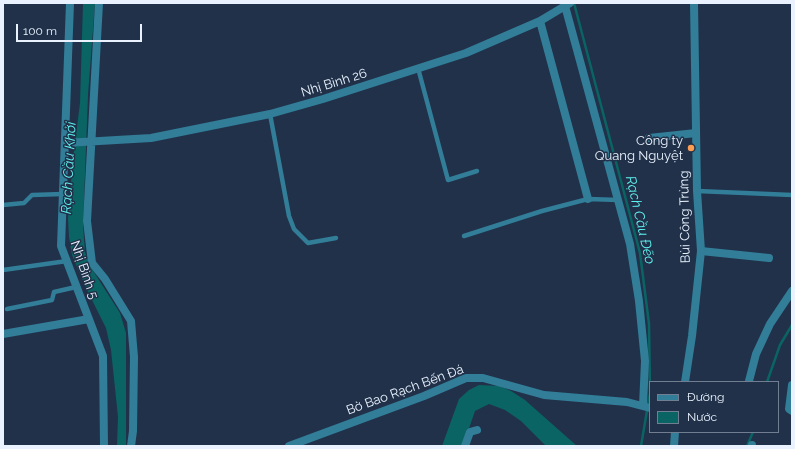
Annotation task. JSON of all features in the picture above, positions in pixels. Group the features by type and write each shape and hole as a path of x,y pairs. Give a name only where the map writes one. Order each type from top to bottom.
{"street":[{"name":"Nhị Bình 5","path":"70,3 68,143 63,194 61,246 103,356 104,446"},
{"path":"99,3 87,221 92,263 105,279 131,321 134,357 133,431 131,446"},
{"name":"Bùi Công Trừng","path":"685,381 692,336 701,251 697,191 694,3"},
{"name":"Nhị Bình 26","path":"68,143 151,138 270,114 323,99 466,53 540,21 568,4"},
{"path":"568,4 630,244 639,301 645,361 646,407"},
{"path":"540,21 588,199"},
{"path":"649,138 696,133"},
{"path":"701,251 769,258"},
{"path":"749,381 756,354 770,324 792,291"},
{"path":"3,334 89,320"},
{"name":"Bờ Bao Rạch Bến Đá","path":"289,446 424,396 466,378 483,378 544,395 627,402 646,407"},
{"path":"792,385 789,409 792,412"},
{"path":"464,446 470,432 478,430"},
{"path":"674,446 676,433"}],"lane":[{"path":"418,68 448,180 476,171"},
{"path":"270,114 289,216 294,229 308,243 336,238"},
{"path":"697,191 792,195"},
{"path":"3,205 24,203 32,195 63,194"},
{"path":"464,236 542,210 588,199 619,200"},
{"path":"3,270 67,261"},
{"path":"7,309 52,300 54,292 76,287"}],"water":[{"path":"83,3 95,3 88,95 83,226 85,252 90,266 120,313 126,333 126,446 117,446 118,417 111,350 106,328 72,255 69,237 68,219 73,159 80,103"},
{"path":"479,385 500,386 511,391 525,400 577,446 546,446 521,421 505,410 489,404 475,411 463,446 442,446 459,399 469,390"}],"waterway":[{"name":"Rạch Cầu Đẽo","path":"574,3 640,253 649,324 650,381"},
{"path":"767,381 780,345 792,325"},
{"name":"Rạch Cầu Đẽo","path":"641,446 649,399"},
{"path":"747,446 753,433"}],"place":[{"name":"Công ty Quang Nguyệt","path":"691,148"}],"water label":[{"name":"Rạch Cầu Khởi","path":"69,168"}]}
